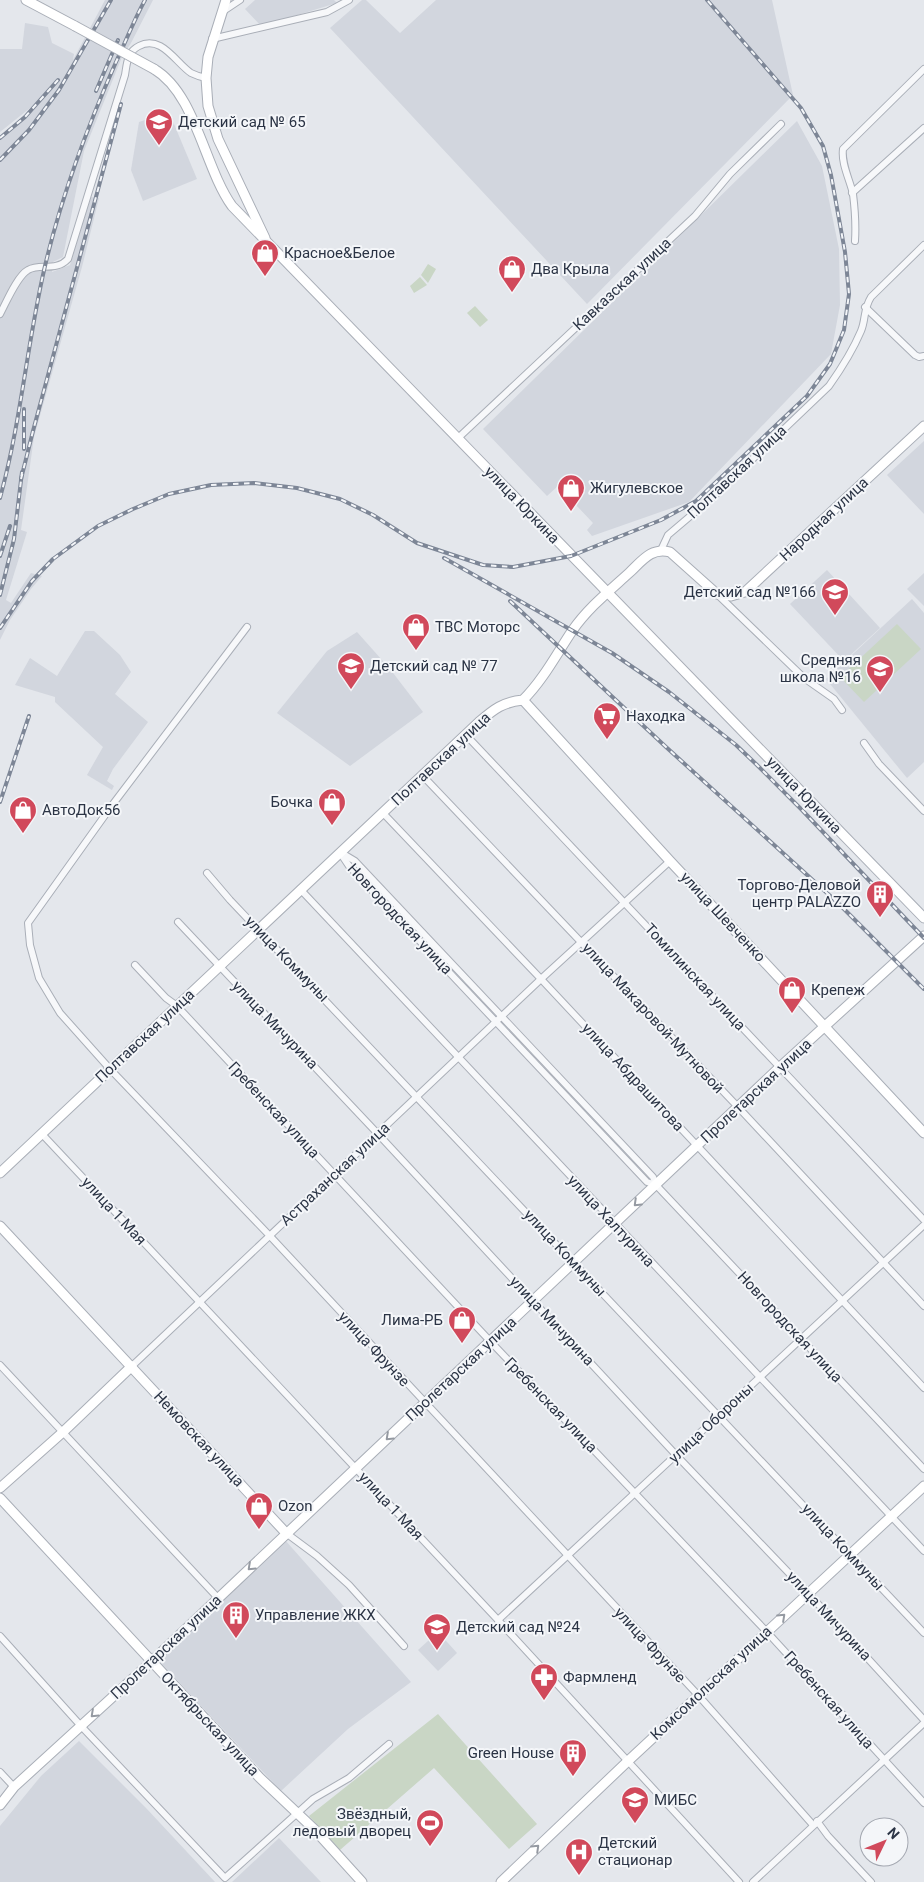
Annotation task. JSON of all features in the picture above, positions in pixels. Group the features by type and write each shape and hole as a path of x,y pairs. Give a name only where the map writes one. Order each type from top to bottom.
{"main road":[{"name":"улица Юркина","path":"26,0 154,69 169,82 184,101 221,190 232,206 924,918"},
{"path":"226,0 212,39 208,57 206,92 212,122 269,245"},
{"path":"221,190 230,194 237,188 239,183"},
{"name":"Народная улица","path":"717,594 732,596 745,592 924,426"},
{"path":"661,550 670,552 679,558 702,582 717,594"},
{"name":"Полтавская улица","path":"0,1172 465,734 500,706 510,701 523,700 543,675 572,631 596,603 650,555 661,550"},
{"name":"улица Шевченко","path":"523,700 670,861 924,1133"},
{"name":"Пролетарская улица","path":"0,1805 14,1787 152,1661 739,1108 780,1067 924,936"},
{"name":"Немовская улица","path":"0,1226 286,1533"},
{"name":"Астраханская улица","path":"0,1488 63,1432 132,1366"},
{"name":"Комсомольская улица","path":"501,1882 628,1760 924,1486"},
{"name":"Октябрьская улица","path":"0,1498 260,1778 298,1814 362,1882"}],"street":[{"path":"221,13 240,0"},
{"path":"212,39 327,12 349,0"},
{"path":"0,314 22,274 36,267 45,268 59,265 68,259 125,75 127,59 131,51 146,43 154,44 168,52 191,73 206,78"},
{"path":"855,242 856,218 852,193 842,156 843,149 924,69"},
{"name":"Кавказская улица","path":"457,439 695,216 730,174 781,124"},
{"path":"852,193 924,128"},
{"path":"924,245 871,297 865,306 915,355 924,356"},
{"name":"Полтавская улица","path":"661,550 668,535 714,496 829,386 842,368 862,330 865,306"},
{"path":"717,594 804,678 834,699 842,710"},
{"name":"улица Фрунзе","path":"247,627 113,804 28,923 30,945 39,978 48,996 60,1012 110,1069 269,1235 871,1882"},
{"name":"Томилинская улица","path":"465,734 924,1220"},
{"path":"864,743 879,764 924,811"},
{"name":"улица Макаровой-Мутновой","path":"422,774 924,1306"},
{"name":"улица Абдрашитова","path":"382,812 924,1388"},
{"name":"Новгородская улица","path":"340,852 355,861 502,1016 653,1176 656,1185 924,1469"},
{"name":"Новгородская улица","path":"340,852 349,866 647,1182 656,1185"},
{"name":"Астраханская улица","path":"132,1366 541,979 670,861"},
{"name":"улица Коммуны","path":"207,873 924,1633"},
{"name":"улица Халтурина","path":"300,889 614,1225 924,1551"},
{"name":"улица Мичурина","path":"178,922 677,1456 808,1593 924,1722"},
{"name":"Гребенская улица","path":"135,965 166,998 177,1006 490,1341 766,1631 924,1803"},
{"name":"улица 1 Мая","path":"41,1133 498,1620 740,1882"},
{"name":"улица Обороны","path":"498,1620 924,1225"},
{"path":"0,1365 218,1598"},
{"name":"Немовская улица","path":"286,1533 317,1556 349,1585 404,1646"},
{"path":"0,1636 81,1726 226,1878 313,1799 349,1778 388,1744"},
{"path":"753,1882 924,1722"},
{"path":"0,1772 14,1787"}],"shaded area":[{"path":"105,0 153,0 122,57 84,151 63,257 53,262 52,272 70,265 91,197 99,198 82,267 34,437 21,530 27,532 6,600 11,603 31,573 42,576 10,620 0,640 0,136 25,116 35,104 0,132 0,49 22,49 25,23 48,27 52,43 74,54 73,60"},
{"path":"255,0 334,0 337,3 261,26 245,9"},
{"path":"362,0 366,0 400,33 436,0 772,0 793,95 587,304 330,28"},
{"name":"Детский сад № 65","path":"169,112 197,179 143,201 131,170 139,122"},
{"path":"797,121 822,166 839,249 840,305 831,354 689,502 592,536 587,530 593,523 558,486 547,496 483,429"},
{"path":"924,441 924,514 887,475"},
{"name":"Детский сад №166","path":"827,570 880,628 844,661 790,604"},
{"path":"924,573 924,606 907,589"},
{"name":"Средняя школа №16","path":"912,599 924,613 924,762 907,778 826,679"},
{"path":"85,631 94,631 120,655 131,672 115,694 148,722 113,769 107,781 114,786 112,790 87,775 103,747 55,702 55,697 15,685 30,658 57,676"},
{"name":"Детский сад № 77","path":"357,632 390,669 423,712 350,766 277,713 327,651"},
{"path":"285,1540 411,1682 348,1729 281,1791 158,1660"},
{"name":"Детский сад №24","path":"438,1632 457,1653 438,1671 418,1650"},
{"path":"79,1741 146,1808 215,1882 0,1882 0,1826 41,1776"},
{"path":"279,1838 321,1882 232,1882"}],"green space":[{"path":"428,264 436,269 428,283 421,275"},
{"path":"420,277 427,285 414,293 410,286"},
{"path":"475,306 488,320 480,327 467,313"},
{"path":"897,624 921,649 864,702 840,677"},
{"path":"438,1714 537,1824 509,1849 434,1768 340,1850 309,1816"}],"railway":[{"path":"0,160 29,130 59,90 111,0"},
{"path":"0,498 13,441 45,266 59,213 95,112 145,0"},
{"path":"0,628 32,581 53,559 98,526 169,494 211,485 254,483 297,488 340,499 373,515 417,543 483,565 513,567 571,556 661,520 696,501 807,396 830,364 844,330 849,294 845,252 831,175 823,146 801,108 707,0"},
{"path":"96,91 118,40"},
{"path":"0,138 25,117 58,80"},
{"path":"21,479 121,104"},
{"path":"24,409 24,449"},
{"path":"0,595 14,539 22,472"},
{"path":"0,556 10,526"},
{"path":"444,558 612,653 669,692 736,745 802,810 924,938"},
{"path":"510,601 666,747 838,903 924,989"},
{"path":"0,802 29,716"}],"place":[{"name":"Детский сад № 65","path":"159,146"},
{"name":"Красное&Белое","path":"265,277"},
{"name":"Два Крыла","path":"512,293"},
{"name":"Жигулевское","path":"571,512"},
{"name":"Детский сад №166","path":"835,616"},
{"name":"ТВС Моторс","path":"416,651"},
{"name":"Детский сад № 77","path":"351,690"},
{"name":"Средняя школа №16","path":"880,693"},
{"name":"Находка","path":"607,740"},
{"name":"Бочка","path":"332,826"},
{"name":"АвтоДок56","path":"23,834"},
{"name":"Торгово-Деловой центр PALAZZO","path":"880,918"},
{"name":"Крепеж","path":"792,1014"},
{"name":"Лима-РБ","path":"462,1344"},
{"name":"Ozon","path":"259,1530"},
{"name":"Управление ЖКХ","path":"236,1639"},
{"name":"Детский сад №24","path":"437,1651"},
{"name":"Фармленд","path":"544,1701"},
{"name":"Green House","path":"573,1777"},
{"name":"МИБС","path":"635,1824"},
{"name":"Звёздный, ледовый дворец","path":"430,1847"},
{"name":"Детский стационар","path":"579,1876"}]}
